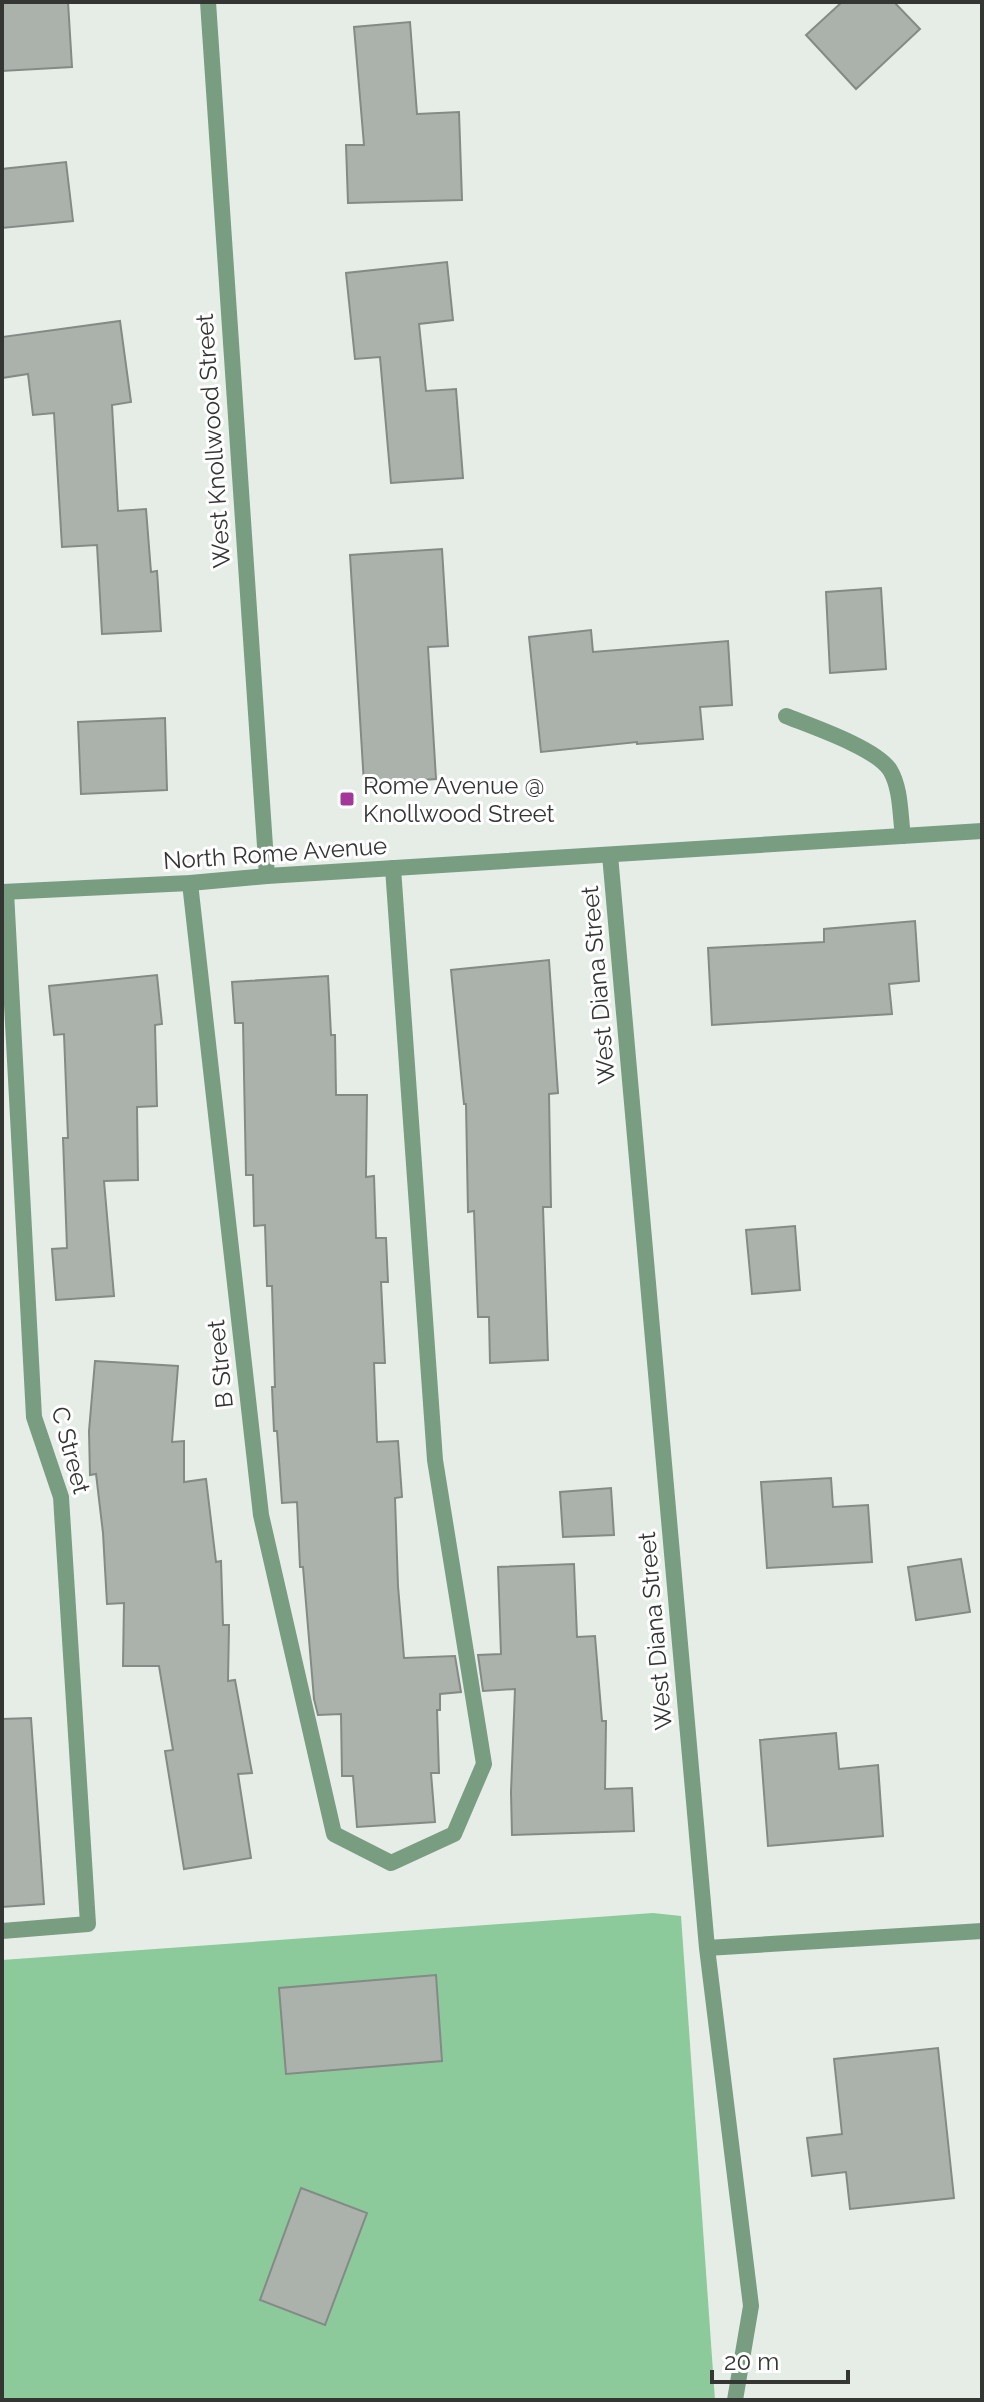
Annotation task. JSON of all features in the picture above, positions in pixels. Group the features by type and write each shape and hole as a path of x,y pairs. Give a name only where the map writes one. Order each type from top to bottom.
{"street":[{"name":"West Knollwood Street","path":"208,2 267,876"},
{"path":"786,716 868,751 889,768 897,788 903,836"},
{"name":"North Rome Avenue","path":"4,892 190,883 982,831"},
{"name":"West Diana Street","path":"610,855 707,1948 751,2306 735,2400"},
{"name":"B Street","path":"190,883 261,1515 334,1834 391,1863 454,1834 484,1764 435,1460 393,868"},
{"name":"C Street","path":"2,1931 88,1924 61,1497 34,1417 4,892"},
{"path":"707,1948 982,1931"}],"green space":[{"path":"653,1913 681,1916 715,2400 2,2400 2,1960"}],"building":[{"path":"2,2 68,2 72,67 2,71"},
{"path":"842,2 894,2 920,29 856,89 806,35"},
{"path":"410,22 417,114 459,112 462,200 348,203 346,145 364,145 354,27"},
{"path":"66,162 73,221 2,228 2,169"},
{"path":"447,262 453,320 419,324 426,391 456,389 463,478 391,483 380,357 355,359 346,273"},
{"path":"120,321 131,402 112,405 118,511 146,509 151,572 157,571 161,631 102,634 97,545 62,547 54,413 33,415 28,374 2,378 2,337"},
{"path":"442,549 448,646 428,647 436,779 364,784 350,555"},
{"path":"881,588 886,669 830,673 826,592"},
{"path":"591,630 593,652 728,641 732,705 700,707 703,739 541,752 529,637"},
{"path":"165,718 167,790 81,794 78,722"},
{"path":"915,921 919,981 889,984 892,1014 712,1025 708,948 824,942 824,929"},
{"path":"549,960 558,1093 549,1094 551,1207 543,1207 548,1360 490,1363 489,1317 478,1317 474,1211 468,1212 466,1104 451,970"},
{"path":"157,975 162,1024 155,1025 157,1106 137,1107 138,1180 104,1181 114,1296 56,1300 52,1249 67,1248 63,1138 68,1138 64,1034 54,1035 49,986"},
{"path":"328,976 331,1035 335,1035 336,1095 367,1095 366,1177 374,1176 376,1238 386,1238 388,1282 381,1282 385,1363 374,1363 377,1442 398,1441 402,1497 395,1498 404,1658 455,1656 461,1692 440,1694 440,1710 437,1710 439,1773 431,1773 435,1822 357,1827 353,1776 342,1776 341,1714 318,1715 314,1699 303,1567 300,1567 297,1502 282,1503 277,1431 274,1431 272,1286 267,1286 265,1225 254,1226 253,1175 246,1175 243,1023 235,1023 232,982"},
{"path":"795,1226 800,1290 752,1294 746,1230"},
{"path":"95,1361 178,1366 172,1442 184,1441 184,1482 206,1479 216,1562 221,1561 223,1625 229,1625 228,1681 235,1680 252,1773 238,1774 251,1858 184,1869 165,1751 173,1750 159,1666 123,1666 124,1603 107,1604 96,1474 90,1475 89,1431"},
{"path":"831,1478 833,1507 868,1505 872,1562 767,1568 761,1482"},
{"path":"611,1488 614,1535 563,1537 560,1492"},
{"path":"961,1559 970,1612 916,1620 908,1567"},
{"path":"574,1564 577,1637 595,1636 602,1721 606,1721 605,1789 632,1788 634,1831 512,1835 515,1689 483,1691 478,1655 501,1654 498,1567"},
{"path":"31,1718 44,1904 2,1907 2,1719"},
{"path":"836,1733 839,1769 878,1765 883,1836 768,1846 760,1740"},
{"path":"436,1975 442,2061 286,2074 279,1988"},
{"path":"938,2048 954,2198 850,2209 846,2172 812,2176 807,2138 842,2134 834,2059"},
{"path":"301,2188 367,2213 325,2325 260,2300"}],"place":[{"name":"Rome Avenue @ Knollwood Street","path":"347,799"}]}
